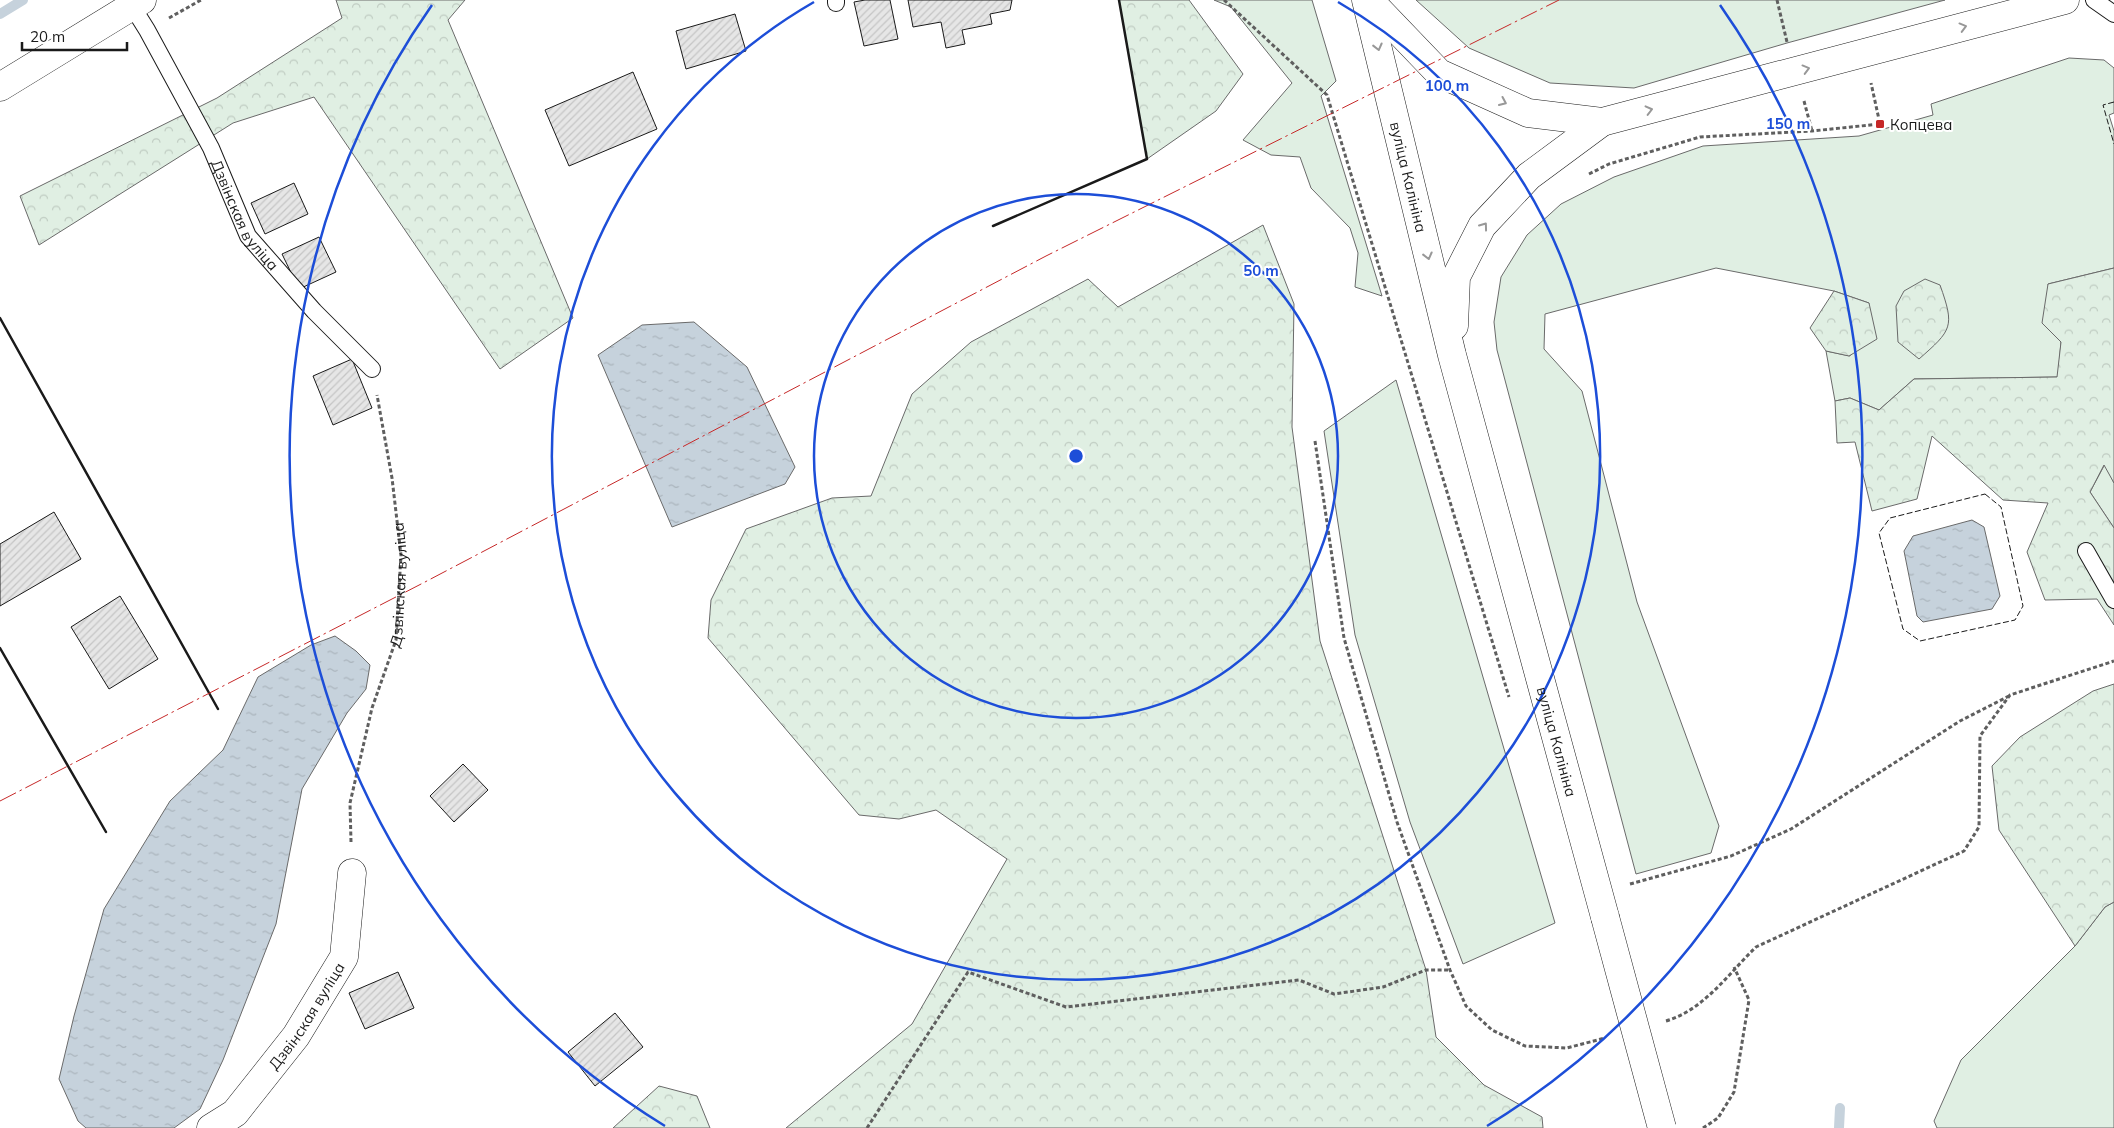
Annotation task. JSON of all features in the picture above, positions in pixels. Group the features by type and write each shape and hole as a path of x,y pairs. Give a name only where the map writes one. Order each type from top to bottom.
{"main road":[{"path":"1368,0 1439,73 1528,113 1602,122 2065,0"},
{"name":"вуліца Калініна","path":"1368,0 1452,355 1662,1128"},
{"path":"0,87 137,3"},
{"name":"вуліца Калініна","path":"1452,355 1456,277 1482,226 1529,176 1602,122"},
{"name":"Дзвінская вуліца","path":"211,1128 234,1113 296,1036 344,958 352,873"}],"lane":[{"path":"2094,0 2114,14"},
{"name":"Дзвінская вуліца","path":"137,3 147,30 211,148 248,236 314,312 372,369"},
{"path":"2086,551 2114,600"}],"path":[{"path":"1224,0 1327,95 1511,703"},
{"path":"1584,177 1609,164 1700,137 1812,131 1880,124 1865,53"},
{"name":"Дзвінская вуліца","path":"352,873 350,803 372,708 396,640 401,555 392,478 372,369"},
{"path":"1315,440 1344,638 1397,822 1450,970 1466,1006 1492,1030 1525,1046 1567,1048 1614,1035"},
{"path":"1638,882 1731,856 1791,829 1960,721 2010,695 2114,660"},
{"path":"1662,1022 1681,1017 1719,987 1734,967 1756,947 1964,851 1979,827 1980,736 2010,695"},
{"path":"1703,1128 1718,1118 1734,1092 1749,1000 1734,967"},
{"path":"867,1128 968,972 1066,1007 1299,980 1334,994 1383,988 1426,970 1450,970"}],"green space":[{"path":"336,0 465,0 448,20 573,318 500,369 314,97 233,123 39,245 20,196 217,98 342,18"},
{"path":"1119,0 1189,0 1243,74 1216,111 1147,159"},
{"path":"1214,0 1312,0 1336,81 1321,96 1382,296 1355,287 1358,253 1350,228 1311,188 1300,157 1271,155 1243,140 1292,83 1231,7"},
{"path":"1416,0 1945,0 1787,43 1634,88 1550,83 1469,48"},
{"path":"2069,58 2104,60 2114,68 2114,113 2109,115 2114,131 2114,268 2048,284 2061,342 2058,377 1914,379 1879,410 1850,398 1835,401 1826,351 1850,356 1869,303 1834,291 1716,268 1545,314 1544,349 1582,391 1637,602 1719,826 1711,853 1636,874 1497,350 1494,322 1501,277 1527,235 1561,204 1614,177 1703,146 1859,136 1933,115 1931,104"},
{"path":"1263,225 1294,304 1292,427 1320,641 1426,970 1436,1037 1484,1085 1542,1117 1543,1128 786,1128 912,1024 1007,859 936,810 899,819 859,815 708,638 711,600 746,529 832,498 871,496 912,394 971,342 1088,279 1118,307"},
{"path":"2114,268 2114,483 2104,465 2090,492 2114,528 2114,625 2097,599 2045,600 2027,552 2048,503 2003,500 1932,436 1917,499 1872,511 1855,442 1837,443 1835,401 1850,398 1879,410 1914,379 2057,377 2061,342 2042,323 2048,284"},
{"path":"1925,279 1940,285 1949,319 1948,327 1944,334 1919,359 1898,342 1896,306 1904,291"},
{"path":"1834,291 1869,303 1877,339 1849,356 1826,351 1810,328"},
{"path":"1396,380 1555,923 1463,964 1410,822 1355,635 1324,431"},
{"path":"2105,464 2114,483 2114,528 2090,492"},
{"path":"2114,684 2114,902 2105,907 2075,946 1999,830 1992,766 2020,737 2093,691"},
{"path":"2114,902 2114,1128 1937,1128 1934,1121 1961,1060 2075,946 2105,907"},
{"path":"659,1086 697,1096 710,1128 613,1128"}],"water":[{"path":"694,322 747,367 795,467 785,484 672,527 598,355 642,325"},
{"path":"1972,520 1984,527 2000,596 1992,609 1923,622 1917,616 1904,551 1913,536"},
{"path":"335,636 356,651 370,665 366,689 347,713 302,789 276,924 223,1060 200,1109 174,1128 86,1128 78,1121 59,1079 74,1016 104,909 170,801 223,750 258,677 311,645"}],"building":[{"path":"890,0 898,39 864,46 854,2"},
{"path":"908,0 1012,0 1010,10 990,14 992,24 962,30 965,44 946,48 941,22 913,27"},
{"path":"735,14 746,51 686,69 676,31"},
{"path":"633,72 657,129 569,166 545,110"},
{"path":"294,183 308,214 265,234 251,203"},
{"path":"319,237 336,272 299,289 282,254"},
{"path":"352,359 372,408 333,425 313,376"},
{"path":"54,512 81,559 0,606 0,544"},
{"path":"120,596 158,659 109,689 71,627"},
{"path":"463,764 488,790 454,822 430,796"},
{"path":"398,972 414,1008 365,1029 349,993"},
{"path":"615,1013 643,1047 595,1086 568,1052"}],"waterway":[{"path":"0,14 23,0"},
{"path":"1839,1128 1840,1108"}],"fence":[{"path":"2114,102 2103,105 2114,144"},
{"path":"1985,494 2001,507 2023,606 2015,620 1920,641 1903,629 1879,533 1890,518 1985,494"}],"wall":[{"path":"993,226 1147,159 1119,0"},
{"path":"0,318 218,709"},
{"path":"0,648 106,832"}],"power":[{"path":"0,801 425,582 1046,256 1559,0"}],"place":[{"name":"Копцева","path":"1880,124"}]}
